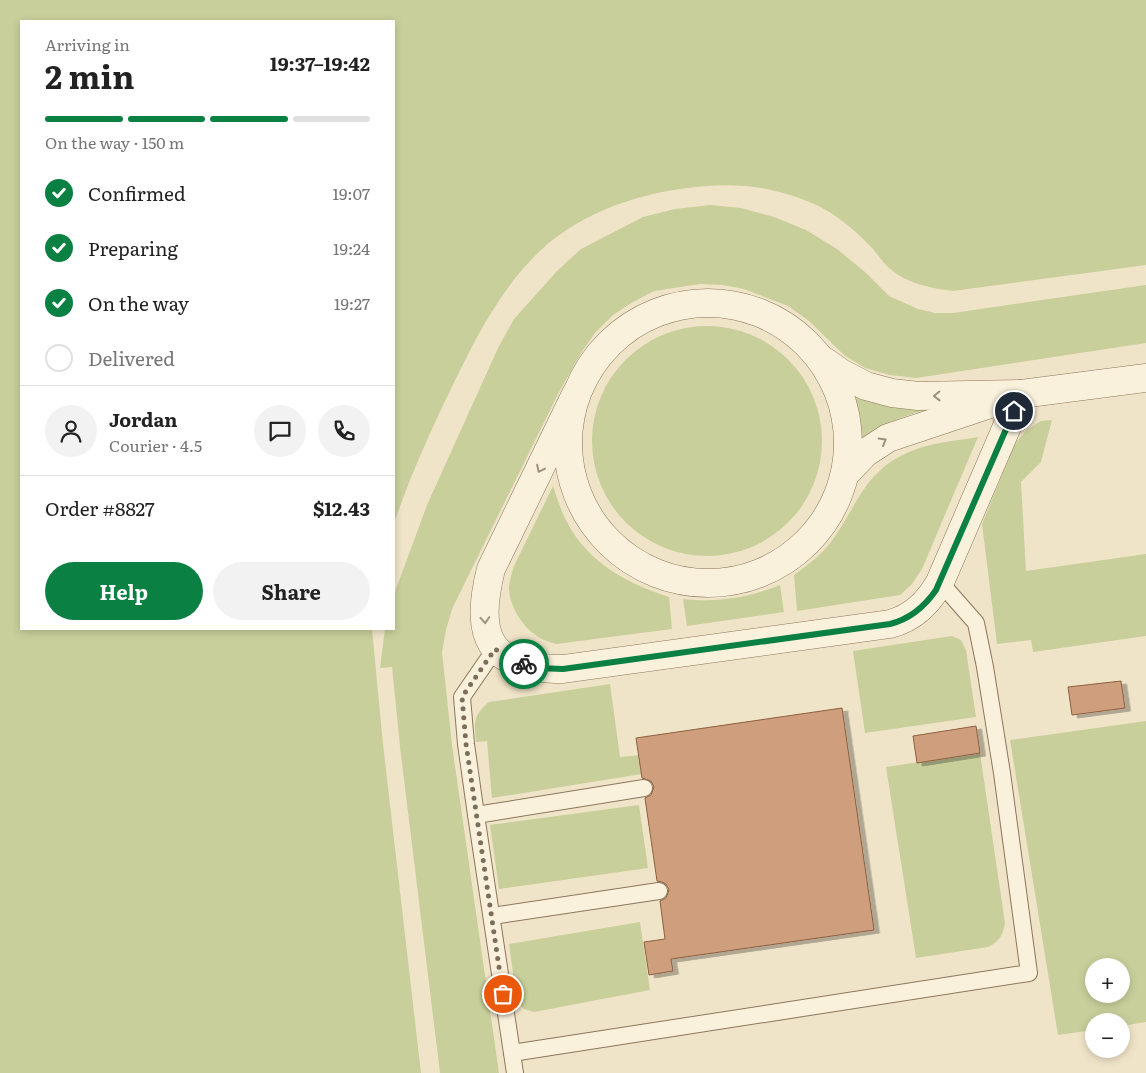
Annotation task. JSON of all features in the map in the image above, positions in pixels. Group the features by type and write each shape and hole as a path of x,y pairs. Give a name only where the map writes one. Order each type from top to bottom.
{"street":[{"path":"576,394 570,416 568,437 572,474 581,502 596,527 622,554 640,566 661,575 682,581 705,583 729,581 752,576 775,566 795,553 828,518 846,473 848,424 842,400 833,378 820,358 804,340 784,325 763,314 716,303 693,304 671,308 650,315 631,326 598,356 586,374 576,394 491,569 485,598 488,638 495,649 511,660 529,666 563,669 890,624 906,619 931,597 940,582 1021,394"},
{"path":"820,358 853,380 866,386 892,393 918,396 1021,394 1146,378"},
{"path":"846,473 865,453 888,438 1021,394"}],"lane":[{"path":"512,1053 1029,973 1002,773 976,623 940,582"},
{"path":"495,649 462,697 466,744 476,815 515,1073"},
{"path":"476,815 644,788"},
{"path":"492,916 659,891"}],"green space":[{"path":"0,0 1146,0 1146,265 953,291 911,282 889,268 865,241 837,217 812,203 779,192 763,188 731,185 698,187 661,192 623,202 570,228 540,251 512,282 478,335 459,372 413,472 395,520 395,20 20,20 20,630 372,630 383,744 421,1073 0,1073"},
{"path":"710,205 741,208 774,217 806,230 837,249 865,272 889,296 918,309 935,313 953,313 1146,285 1146,343 916,378 890,375 865,368 844,355 809,321 788,306 744,289 700,284 654,291 613,315 595,333 581,353 558,394 452,609 446,630 442,652 452,745 499,1073 440,1073 392,667 380,668 385,630 395,630 396,589 427,505 498,348 514,319 557,271 581,249 643,217 675,209"},
{"path":"707,326 729,328 751,335 771,345 796,368 803,377 817,408 822,441 820,463 813,485 803,505 780,530 771,537 740,551 707,556 685,554 663,547 643,537 618,514 611,505 597,474 592,441 594,419 601,397 611,377 634,352 643,345 674,331"},
{"path":"853,394 885,405 915,408 939,407 895,420 877,430 857,445 858,420"},
{"path":"1052,420 1041,462 1021,482 1026,571 1146,554 1146,636 1033,652 1031,640 997,644 982,524 1015,443 1026,431 1036,424 1041,421"},
{"path":"978,437 922,569 912,584 900,595 797,611 794,575 814,560 827,547 873,477 897,458 914,450 938,443"},
{"path":"553,486 567,522 586,549 597,560 624,578 669,597 672,629 556,644 540,638 523,624 512,603 509,589 510,580 514,566"},
{"path":"780,585 784,612 687,626 683,599 721,600 756,593"},
{"path":"952,636 961,640 966,650 976,717 865,733 853,651"},
{"path":"610,684 620,757 639,755 642,774 492,798 487,741 476,742 475,735 477,715 489,702"},
{"path":"1146,721 1146,1022 1130,1025 1130,1013 1085,1013 1085,1031 1058,1035 1010,740"},
{"path":"980,753 1005,923 1003,931 1000,938 988,947 916,958 886,767"},
{"path":"639,805 648,868 499,889 490,825"},
{"path":"640,922 650,990 534,1012 524,1009 517,1002 509,944"}],"building":[{"path":"1121,681 1125,708 1072,715 1068,687"},
{"path":"842,708 874,930 671,959 673,971 649,975 644,942 665,939 660,901 666,898 669,890 666,884 657,881 645,798 651,795 654,787 651,781 642,778 636,738"},
{"path":"976,726 980,753 917,763 913,736"}],"way so far":[{"path":"503,994 466,744 462,697 495,649 511,660 524,664"}],"route":[{"path":"524,664 537,668 563,669 890,624 906,619 926,603 936,590 1014,411"}]}
